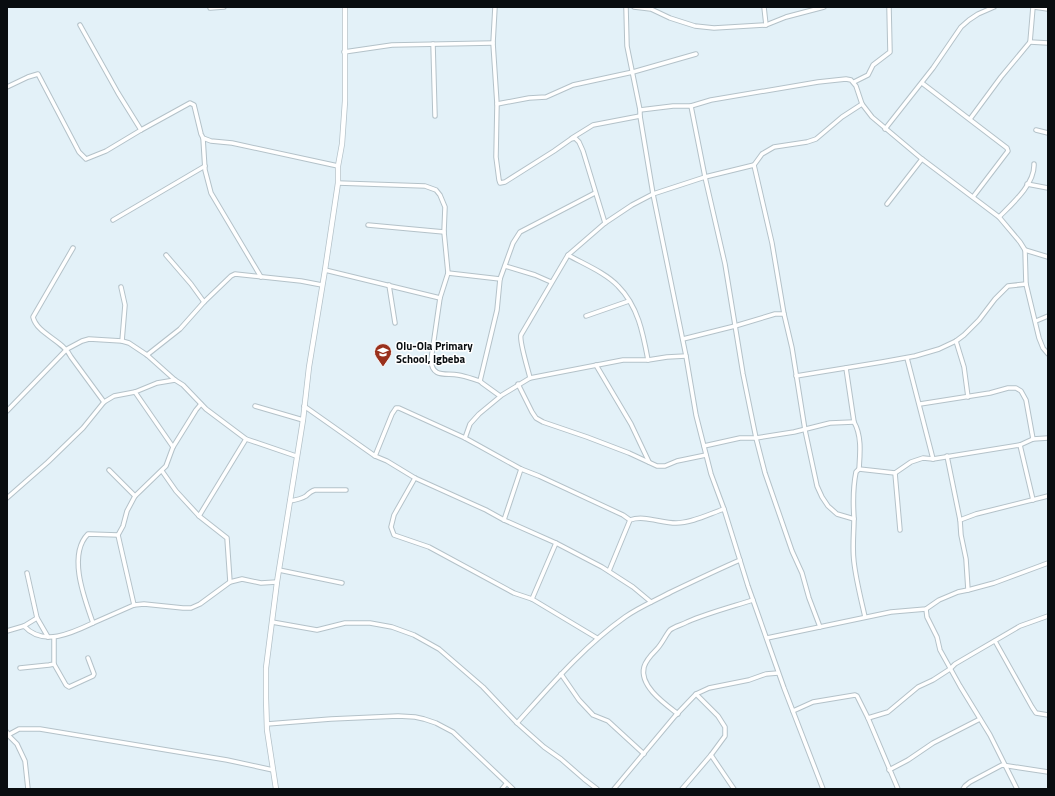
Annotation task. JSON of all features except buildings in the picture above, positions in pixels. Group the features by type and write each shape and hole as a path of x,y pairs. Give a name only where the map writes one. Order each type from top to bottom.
{"street":[{"path":"210,8 224,7"},
{"path":"276,789 267,724 266,668 277,582 296,456 303,420 309,367 338,183 338,166 344,128 345,7"},
{"path":"495,7 493,43 497,104 496,157 500,183 505,182 593,125 640,116"},
{"path":"626,7 627,46 696,415 706,455 711,474 778,673 823,789"},
{"path":"634,7 651,9 670,18 695,26 714,28 766,25 824,7"},
{"path":"764,7 766,25"},
{"path":"640,110 673,106 691,106 711,100 818,82 846,80 854,82 868,75 873,65 890,52 889,7"},
{"path":"885,129 922,83 961,28 978,14 994,7"},
{"path":"970,119 1001,77 1030,42 1034,7 1048,9"},
{"path":"80,25 118,93 141,130"},
{"path":"1030,42 1048,43"},
{"path":"344,52 392,45 493,43"},
{"path":"433,44 435,116"},
{"path":"497,104 529,98 546,97 573,85 633,72 696,54"},
{"path":"7,88 28,77 38,74 79,152 86,159 106,151 190,103 194,106 203,138 205,166 211,193 261,277"},
{"path":"854,82 862,104 872,118 922,159 999,217 1025,250 1026,284 1039,338 1043,348 1048,354"},
{"path":"922,83 1008,149 973,197"},
{"path":"530,378 520,339 551,282 568,255 605,223 632,205 654,194 705,177 754,165 762,154 774,147 807,142 816,139 842,117 862,104"},
{"path":"691,106 705,177 725,264 743,374 756,438 767,480 792,551 802,573 809,598 820,627"},
{"path":"1036,130 1048,133"},
{"path":"203,138 211,141 232,143 338,166"},
{"path":"571,139 575,138 579,142 605,223"},
{"path":"887,204 922,159"},
{"path":"999,217 1024,191 1032,174 1034,164"},
{"path":"754,165 772,243 784,314 792,348 805,430 817,486 828,506 837,514 854,519"},
{"path":"113,220 205,166"},
{"path":"338,183 412,185 432,188 440,195 445,207 444,232 448,273 440,298 431,366 440,374 458,375 480,381 500,396"},
{"path":"1027,184 1048,188"},
{"path":"480,381 496,310 500,279 513,243 520,232 595,193"},
{"path":"368,224 444,232"},
{"path":"73,248 33,317 37,326 67,349 71,357 104,402"},
{"path":"1025,250 1048,257"},
{"path":"166,254 204,302"},
{"path":"568,255 611,280 618,286 629,301 639,320 648,360"},
{"path":"505,266 535,274 551,282"},
{"path":"325,270 440,298"},
{"path":"448,273 500,279"},
{"path":"146,355 180,329 204,302 235,274 301,281 322,285"},
{"path":"796,376 907,358 939,349 956,341 964,335 1008,286 1026,284"},
{"path":"389,285 395,323"},
{"path":"121,287 125,305 122,341"},
{"path":"586,316 629,301"},
{"path":"683,339 775,314 784,314"},
{"path":"1036,321 1048,316"},
{"path":"7,411 67,349 89,339 122,341 129,343 146,355 183,386 201,404 246,439 262,446 296,456"},
{"path":"956,341 964,367 968,397"},
{"path":"465,438 470,424 478,414 500,396 530,378 623,360 648,360 686,356"},
{"path":"907,358 933,459"},
{"path":"596,365 631,424 650,463"},
{"path":"846,368 854,422 857,427 860,446 859,469 856,472 854,482 854,501 852,508 854,519 854,562 864,617"},
{"path":"7,498 48,462 83,428 104,402 114,396 135,392 158,383 175,380"},
{"path":"518,384 536,418 543,422 629,453 657,466 665,466 677,461 706,455"},
{"path":"920,404 968,397 1008,388 1016,388 1021,391 1026,400 1033,439"},
{"path":"135,392 172,447"},
{"path":"134,605 118,535 123,526 127,510 135,496 166,466 172,447 201,404"},
{"path":"255,406 303,420"},
{"path":"304,406 375,456 387,461 415,478 556,543 608,571 651,602"},
{"path":"375,456 392,414 396,408 403,409 465,438 521,469 623,515 630,520"},
{"path":"704,446 740,438 756,438 805,430 830,423 854,422"},
{"path":"859,469 895,473 911,462 923,458 933,459 1020,445 1033,439 1048,438"},
{"path":"199,516 246,439"},
{"path":"1020,445 1033,500"},
{"path":"947,456 960,520 961,536 966,559 968,590"},
{"path":"504,520 521,469"},
{"path":"108,470 135,496"},
{"path":"162,471 176,490 199,516 227,538 230,582"},
{"path":"895,473 900,530"},
{"path":"415,478 394,515 391,527 394,535 429,547 514,592 532,599 597,638"},
{"path":"290,501 298,500 314,490 346,490"},
{"path":"960,520 976,514 1048,496"},
{"path":"608,571 630,520 636,518 684,523 724,509"},
{"path":"93,624 86,605 78,571 78,553 84,538 88,534 118,535"},
{"path":"532,599 556,543"},
{"path":"517,723 560,674 597,638 625,617 651,602 740,560"},
{"path":"766,638 864,617 926,608 939,600 958,592 994,583 1048,563"},
{"path":"279,570 342,583"},
{"path":"27,573 37,618 48,637"},
{"path":"24,626 39,636 54,637 70,633 93,624 134,605 144,604 191,608 200,604 230,582 242,579 261,583 277,582"},
{"path":"678,714 655,695 644,679 643,673 647,660 657,650 670,630 704,616 753,600"},
{"path":"926,608 927,617 940,650 980,719 1017,789"},
{"path":"868,718 888,712 918,688 950,669 955,664 1020,626 1048,616"},
{"path":"7,632 24,626 37,618"},
{"path":"272,622 317,630 345,623 370,623 392,627 414,635 439,648 501,704 517,723 544,747 597,789"},
{"path":"54,637 54,664 66,685 69,687 93,676 94,674 88,658"},
{"path":"994,641 1036,713 1048,715"},
{"path":"20,668 54,664"},
{"path":"614,789 696,694 709,688 749,680 766,674 778,673"},
{"path":"560,674 579,700 593,715 608,721 644,754"},
{"path":"682,789 725,736 725,727 718,716 696,694"},
{"path":"793,711 812,702 855,695 868,718 898,789"},
{"path":"267,724 324,719 398,716 424,719 436,723 453,732 513,789"},
{"path":"890,770 933,743 980,719"},
{"path":"28,789 25,761 18,744 8,734 19,729 40,729 227,760 273,770"},
{"path":"711,755 734,789"},
{"path":"963,789 970,782 1002,765 1048,772"},
{"path":"502,789 506,784"}],"place":[{"name":"Olu-Ola Primary School, Igbeba","path":"383,367"}]}
